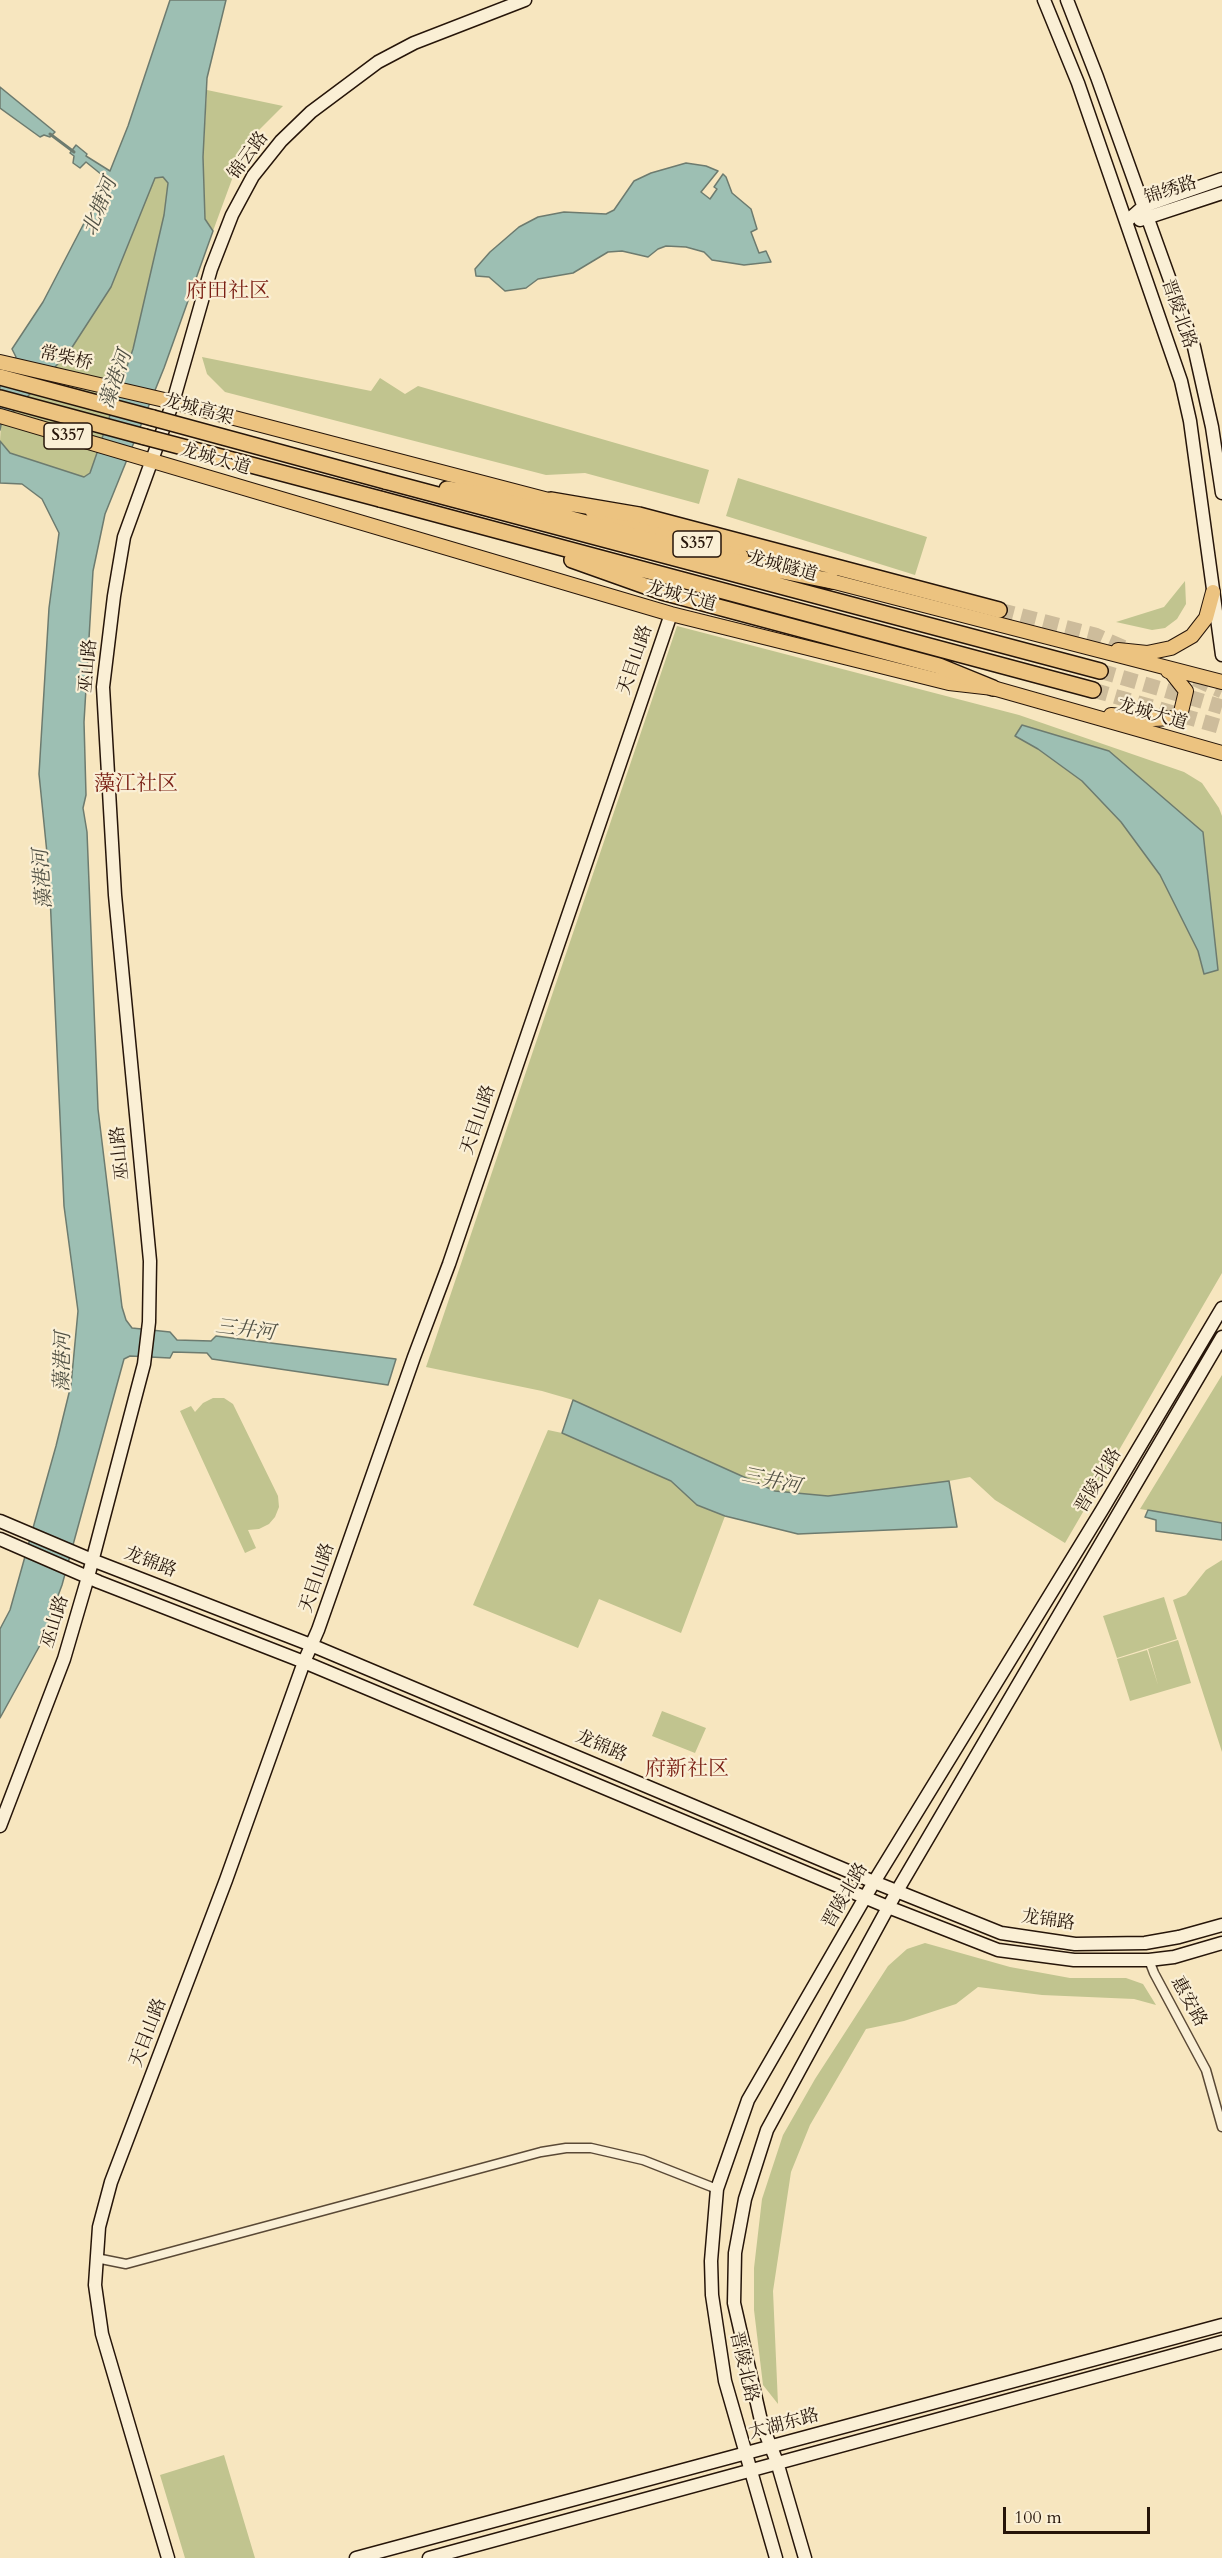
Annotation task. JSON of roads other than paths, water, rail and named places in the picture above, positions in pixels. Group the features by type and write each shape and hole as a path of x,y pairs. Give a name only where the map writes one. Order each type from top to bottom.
{"highway":[{"name":"龙城高架","path":"0,377 386,481"},
{"path":"0,398 1093,690"},
{"path":"386,481 475,493 712,557 832,581"},
{"name":"龙城隧道","path":"386,481 1100,671"},
{"path":"380,500 525,544 662,592 939,666 993,688"},
{"path":"551,500 639,515 999,610"}],"main road":[{"name":"锦云路","path":"152,461 173,402 211,269 232,215 253,176 282,141 311,112 378,62 414,43 525,0"},
{"name":"晋陵北路","path":"1044,0 1127,221 1181,381 1190,421 1222,655"},
{"name":"晋陵北路","path":"1067,0 1149,219 1199,364 1222,493"},
{"name":"锦绣路","path":"1127,221 1144,206 1222,179"},
{"name":"锦绣路","path":"1127,221 1149,219 1222,193"},
{"name":"常柴桥","path":"0,362 173,402"},
{"name":"S357","path":"173,402 551,500 832,581 1160,668 1222,682"},
{"name":"龙城大道","path":"0,416 671,614 949,683 993,688 1222,753"},
{"name":"巫山路","path":"0,1826 64,1659 144,1364 149,1322 150,1261 116,906 103,687 124,537 152,461"},
{"path":"1085,648 1147,652 1171,648 1192,636 1206,618 1213,592"},
{"name":"天目山路","path":"168,2558 102,2334 95,2284 99,2227 111,2182 226,1881 449,1264 671,614"},
{"path":"1076,712 1153,719 1175,718 1181,712 1186,691 1172,672 1160,668"},
{"name":"晋陵北路","path":"776,2558 726,2381 712,2295 711,2261 717,2188 748,2100 874,1882 1102,1510 1222,1308"},
{"name":"晋陵北路","path":"805,2558 777,2462 762,2425 734,2303 735,2253 745,2199 767,2130 897,1891 1222,1337"},
{"name":"龙锦路","path":"0,1521 92,1560 311,1645 874,1882 1001,1933 1075,1944 1145,1943 1179,1937 1222,1925"},
{"name":"龙锦路","path":"0,1539 73,1571 304,1662 888,1907 998,1950 1074,1960 1149,1960 1174,1957 1222,1943"},
{"name":"太湖东路","path":"356,2558 1222,2325"},
{"name":"太湖东路","path":"429,2558 1222,2342"}],"street":[{"name":"惠安路","path":"1149,1960 1206,2070 1222,2127"},
{"path":"96,2258 126,2264 566,2148 591,2148 643,2160 717,2188"}],"water":[{"name":"北塘河","path":"170,0 226,0 207,78 203,157 205,219 213,231 164,368 105,514 93,571 84,722 86,795 83,808 87,832 98,1109 122,1307 126,1320 132,1328 170,1332 177,1340 211,1341 216,1336 396,1359 388,1385 212,1359 207,1353 173,1352 170,1358 130,1356 124,1359 62,1585 39,1647 0,1718 0,1629 10,1610 71,1385 78,1311 64,1206 49,873 39,774 49,608 59,533 42,499 22,484 0,483 0,441 10,453 84,477 90,473 133,349 164,215 168,183 163,177 155,178 111,287 69,352 1,425 0,430 0,378 16,357 12,349 43,302 107,179 86,162 80,168 73,163 74,156 70,153 76,145 87,154 86,156 110,171 128,126"},
{"path":"0,87 55,132 50,137 44,135 40,137 0,108"},
{"path":"686,163 706,166 718,171 701,192 710,199 717,189 714,187 723,174 726,177 732,193 751,209 757,229 751,232 759,253 766,251 771,262 744,265 712,260 704,252 686,247 666,246 648,257 622,251 608,252 573,273 538,279 526,288 505,291 489,277 476,276 475,269 490,252 519,227 538,217 564,212 606,214 614,210 634,181 651,173"},
{"path":"1022,725 1109,751 1203,832 1218,970 1204,974 1198,951 1160,875 1121,822 1082,781 1038,749 1015,736"},
{"path":"573,1400 775,1491 828,1496 949,1481 957,1527 798,1534 725,1516 697,1505 671,1481 562,1433"},
{"path":"1148,1510 1222,1523 1222,1540 1156,1531 1156,1520 1145,1517"}],"waterway":[{"path":"50,134 74,152"}],"tunnel":[{"path":"999,610 1095,635 1134,652"},
{"path":"1100,671 1222,707"},
{"path":"1195,679 1222,691"},
{"path":"1093,690 1222,727"}],"district":[{"name":"府田社区","path":"228,292"},
{"name":"藻江社区","path":"136,785"},
{"name":"府新社区","path":"687,1770"}],"water label":[{"name":"藻港河","path":"117,380"},
{"name":"藻港河","path":"44,879"},
{"name":"三井河","path":"245,1331"},
{"name":"藻港河","path":"64,1362"},
{"name":"三井河","path":"771,1482"}]}
